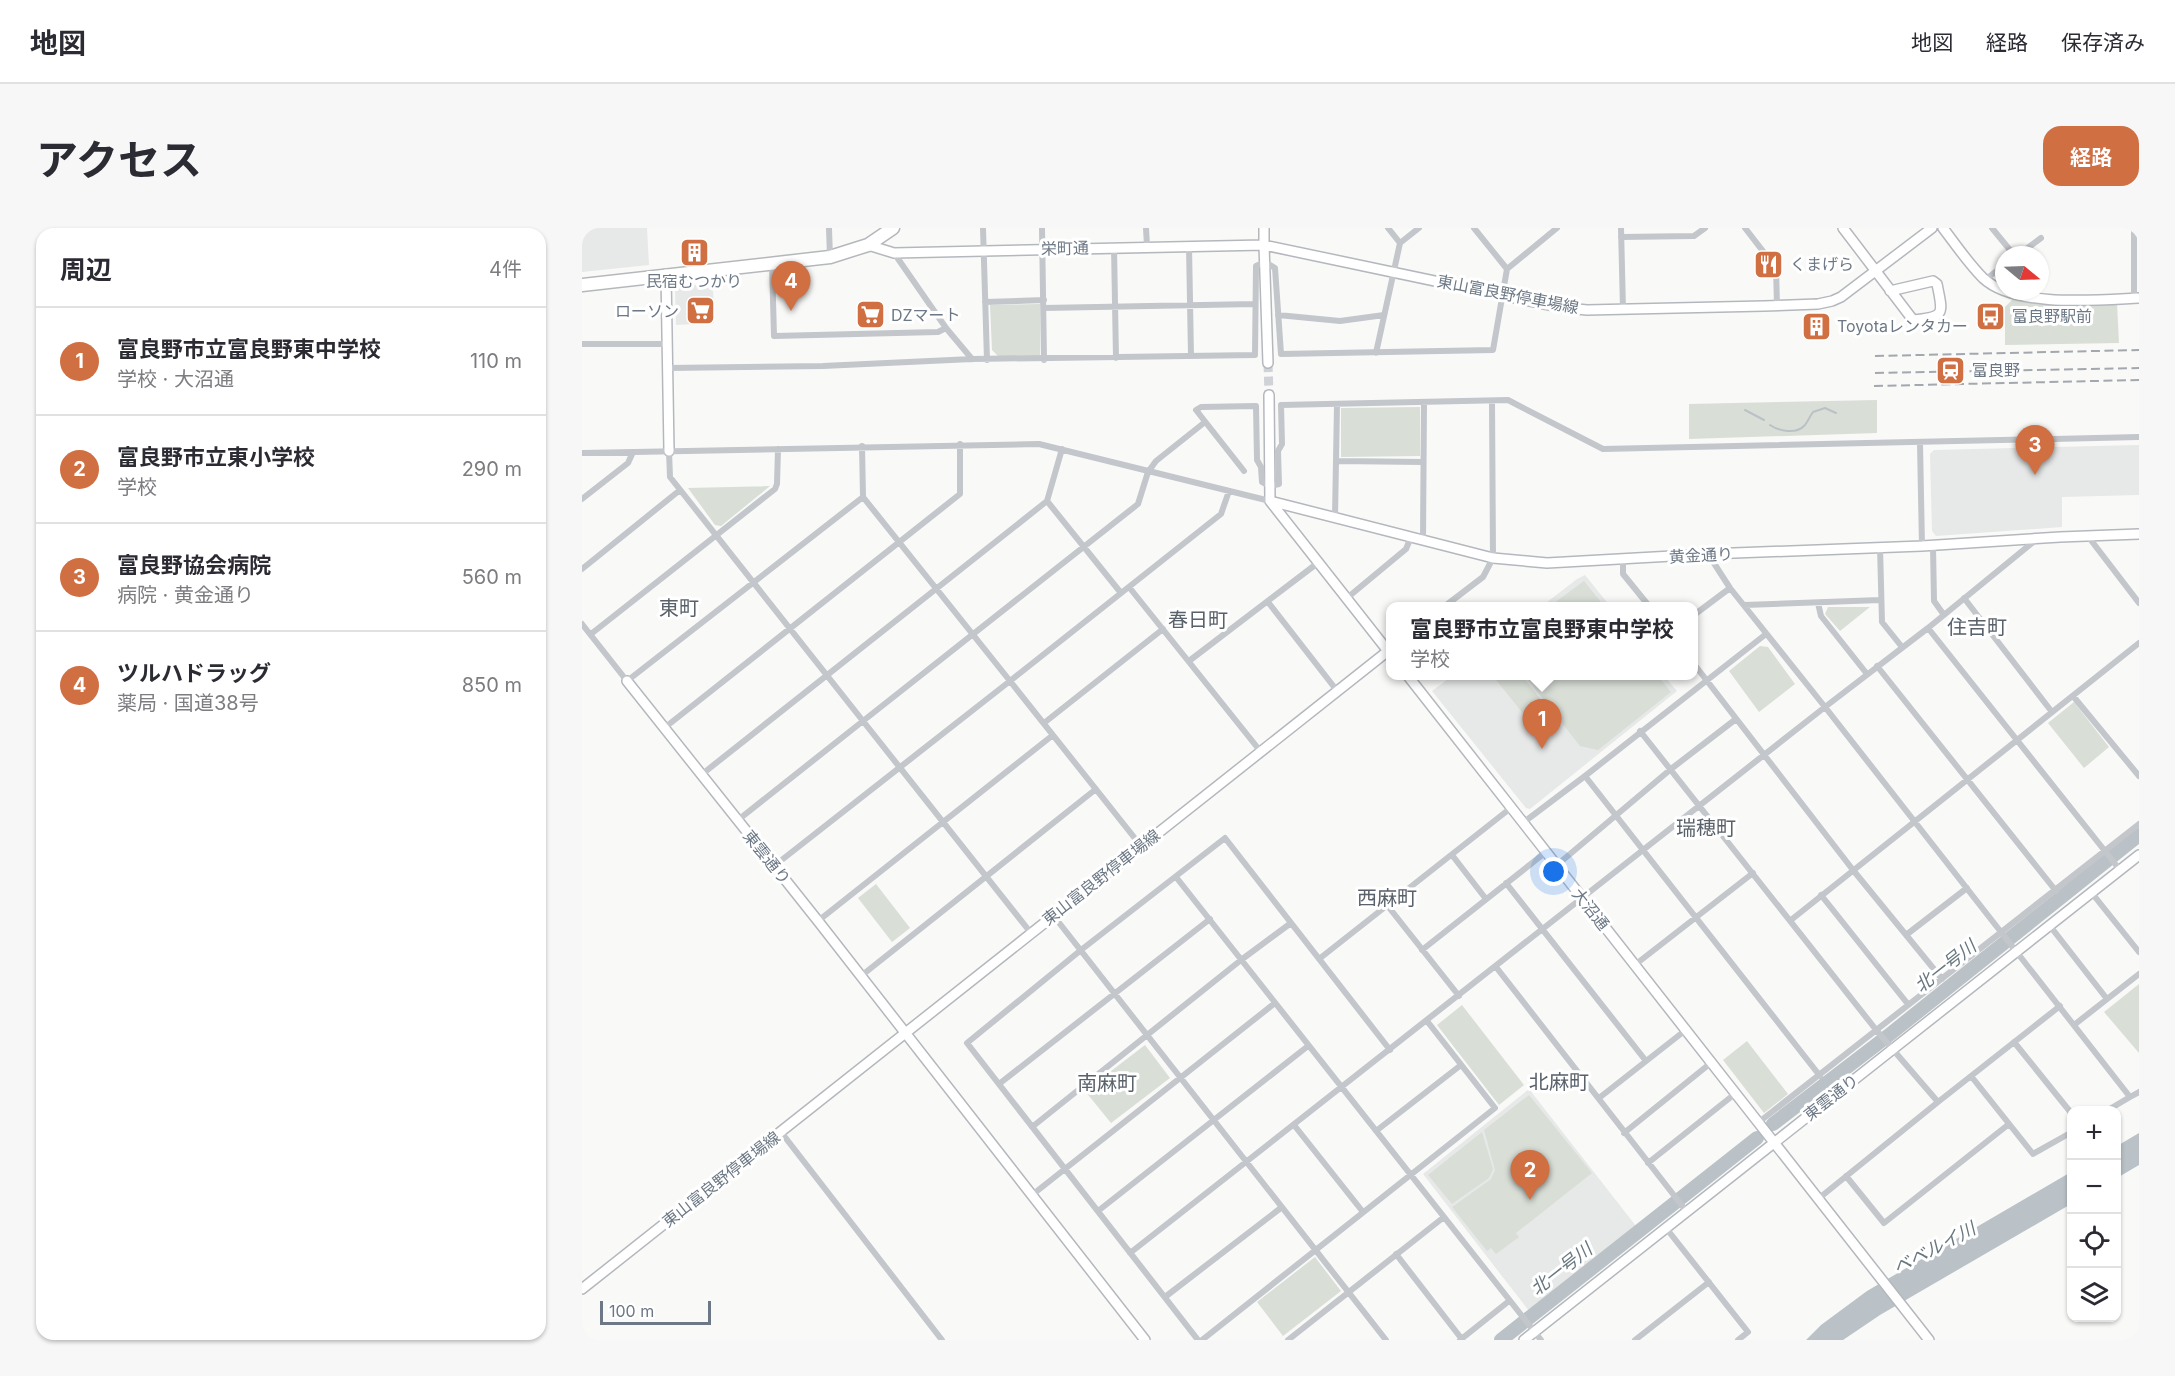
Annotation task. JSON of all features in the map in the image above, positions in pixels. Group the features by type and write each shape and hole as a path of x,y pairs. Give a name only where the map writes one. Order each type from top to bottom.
{"highway":[{"path":"582,285 830,256 868,245 893,228"}],"street":[{"path":"829,228 830,256"},
{"path":"983,228 987,360"},
{"path":"1042,228 1044,360"},
{"path":"1146,228 1147,246"},
{"path":"1264,228 1268,363"},
{"path":"1388,228 1400,243"},
{"path":"1376,353 1400,243 1419,228"},
{"path":"1474,228 1507,269"},
{"path":"1264,262 1275,268 1281,354 1493,350 1507,269 1557,228"},
{"path":"1621,228 1623,309"},
{"path":"1621,237 1694,236 1705,228"},
{"path":"1745,228 1776,268 1777,306"},
{"path":"1843,228 1890,291 1913,320 1934,318 1942,307 1937,284 1933,281 1890,291"},
{"name":"東山富良野停車場線","path":"1264,244 1557,307 1587,310 1777,306 1832,301 1841,297 1932,228"},
{"path":"1943,228 1985,280 2004,292 2023,298 2136,298 2134,228"},
{"path":"1992,228 2008,246"},
{"path":"2029,246 2041,238"},
{"name":"栄町通","path":"868,245 894,253 1264,244"},
{"path":"1189,246 1191,356"},
{"path":"1114,247 1116,358"},
{"path":"894,253 946,328 972,359"},
{"path":"668,368 823,366 972,359 1044,360 1255,355 1256,266 1264,262"},
{"path":"772,263 774,336 938,332 946,328"},
{"path":"1985,280 1995,272"},
{"path":"666,274 670,477 1031,933"},
{"path":"985,302 1044,300"},
{"path":"1044,308 1255,304"},
{"path":"1278,315 1340,321 1384,315"},
{"path":"582,344 668,344"},
{"path":"582,453 1039,444 1270,501 1269,395"},
{"path":"1244,471 1196,410 1201,407 1256,405 1257,460 1261,467 1262,482 1270,486 1279,484 1278,451 1282,444 1281,405 1508,400 1603,449 2139,437"},
{"path":"1450,602 1483,577 1493,558 1492,401"},
{"path":"1423,540 1424,402"},
{"path":"1335,518 1337,404"},
{"path":"738,820 1138,504 1149,472 1156,461 1204,422"},
{"path":"1920,443 1922,546"},
{"path":"663,729 960,494 960,444"},
{"path":"862,446 863,497 1141,846"},
{"path":"591,634 775,489 778,449"},
{"path":"701,775 1047,501 1062,449"},
{"path":"582,499 628,463 633,452"},
{"path":"1337,461 1424,462"},
{"path":"582,569 680,490"},
{"path":"774,866 1221,514 1229,491"},
{"path":"582,624 627,681 863,497"},
{"path":"1047,501 1121,593"},
{"name":"東山富良野停車場線","path":"1270,501 1386,646"},
{"name":"黄金通り","path":"1270,501 1493,558 1547,563 1708,554 1933,546 2087,535 2139,534"},
{"path":"2087,535 2139,603"},
{"path":"1347,597 1406,549 1411,537"},
{"path":"1131,1253 1825,706 1928,628 2038,539"},
{"path":"1933,546 1934,601 1944,615"},
{"path":"1880,547 1882,622 1902,647"},
{"path":"1708,554 1730,588 2130,1097"},
{"path":"1623,560 1623,574 1646,602"},
{"path":"1189,662 1319,562"},
{"path":"1129,587 1261,752"},
{"path":"1698,612 1730,588"},
{"path":"1964,598 2052,712"},
{"path":"1744,605 1880,600"},
{"path":"1268,602 1338,692"},
{"path":"1818,603 1821,615 1867,674"},
{"path":"1928,628 2120,870"},
{"path":"1044,723 1163,629"},
{"path":"1524,822 1766,634"},
{"path":"1791,920 2139,643"},
{"name":"東山富良野停車場線","path":"582,1289 1386,654"},
{"path":"1877,666 2056,891"},
{"path":"1698,670 1853,870 1942,979"},
{"name":"大沼通","path":"1412,680 1929,1340"},
{"name":"東雲通り","path":"627,681 818,921 1145,1340"},
{"path":"2073,696 2139,776"},
{"path":"1557,865 1671,769 1736,719"},
{"path":"1640,731 1879,1033 1938,1102"},
{"path":"818,921 1053,735"},
{"path":"1585,776 1820,1076"},
{"path":"861,976 1096,789"},
{"path":"1319,959 1512,807"},
{"path":"1759,1122 1879,1033 1942,979 2106,854 2139,824"},
{"path":"1390,1050 1225,838 967,1042 1200,1340 1495,1108 1427,1021"},
{"path":"1422,950 1546,852"},
{"path":"1452,855 1486,899"},
{"path":"2136,858 2139,868"},
{"name":"東雲通り","path":"1524,1340 1531,1328 1687,1212 1890,1045 2017,951 2136,858"},
{"path":"1636,964 1753,873"},
{"path":"1176,877 1541,1340"},
{"path":"1506,883 1646,1061"},
{"path":"1906,935 1966,888"},
{"path":"2091,892 2139,952"},
{"path":"1821,895 1907,1003"},
{"path":"1387,905 1459,996"},
{"path":"1053,915 1386,1340"},
{"path":"999,1084 1210,919"},
{"path":"1032,1127 1241,960 1291,923"},
{"path":"2049,926 2106,999"},
{"path":"1496,967 1687,1212"},
{"path":"2074,1025 2139,974"},
{"path":"1032,1195 1275,1003"},
{"path":"1818,1199 2060,1006"},
{"path":"1599,1098 1687,1029"},
{"path":"2014,1042 2067,1108"},
{"path":"1098,1211 1308,1046"},
{"path":"1624,1133 1712,1062"},
{"path":"1376,1131 1461,1065"},
{"path":"1971,1076 2033,1154 2067,1135"},
{"path":"2115,1106 2139,1092"},
{"path":"1648,1162 1736,1093"},
{"path":"1846,1176 1884,1223 2009,1124"},
{"path":"1294,1125 1364,1212"},
{"path":"781,1132 942,1340"},
{"path":"1165,1297 1282,1207"},
{"path":"1288,1340 1443,1217"},
{"path":"1666,1228 1748,1332 1738,1340"},
{"path":"1396,1254 1460,1339 1509,1301"},
{"path":"1635,1340 1709,1282"}],"shaded area":[{"path":"582,228 647,228 649,265 582,272"},
{"path":"708,284 713,287 714,323 676,325 675,290 680,286"},
{"path":"2012,300 2045,304 2117,303 2119,343 2005,345 2005,307"},
{"path":"1040,304 1040,356 999,357 992,350 990,305"},
{"path":"1877,400 1877,433 1689,439 1689,404"},
{"path":"1420,407 1420,456 1341,457 1341,408"},
{"path":"2139,445 2139,495 2062,497 2062,527 1936,536 1932,531 1930,454 1934,450"},
{"path":"770,486 721,526 715,525 688,488"},
{"path":"1585,575 1607,602 1547,602"},
{"path":"1584,581 1601,602 1555,602"},
{"path":"1828,607 1870,607 1840,631 1825,614"},
{"path":"1760,646 1768,647 1795,684 1759,712 1729,671"},
{"path":"1447,680 1667,680 1677,691 1530,809 1526,808 1432,691"},
{"path":"1496,680 1525,680 1555,717 1537,731"},
{"path":"1528,680 1661,680 1671,692 1598,750 1580,746"},
{"path":"2074,702 2109,747 2084,768 2048,723"},
{"path":"876,884 910,928 892,942 858,898"},
{"path":"2139,984 2139,1053 2104,1012"},
{"path":"1462,1005 1524,1085 1499,1105 1437,1025"},
{"path":"1747,1041 1788,1094 1764,1113 1723,1060"},
{"path":"1145,1045 1170,1078 1111,1123 1085,1091"},
{"path":"1529,1089 1636,1226 1529,1311 1423,1174"},
{"path":"1529,1095 1592,1173 1516,1233 1519,1237 1496,1254 1491,1248 1487,1251 1452,1207 1491,1179 1495,1170 1484,1130"},
{"path":"1482,1132 1493,1169 1489,1178 1452,1204 1428,1175"},
{"path":"2139,1133 2139,1165 2121,1176 2121,1160 2121,1144"},
{"path":"2067,1174 2067,1206 1880,1315 1843,1340 1806,1340 1821,1325 1867,1291"},
{"path":"1315,1257 1341,1291 1283,1336 1257,1302"}],"waterway":[{"path":"1770,425 1792,431 1805,425 1813,412 1825,408 1836,413"},
{"path":"1745,410 1764,420"},
{"name":"北一号川","path":"1773,1124 1889,1035 2139,835"},
{"name":"北一号川","path":"1501,1340 1757,1138"}],"tunnel":[{"path":"1268,363 1269,395"}],"railway":[{"path":"1875,356 2139,350"},
{"path":"1875,373 2139,368"},
{"path":"1874,386 2139,380"}],"place":[{"name":"民宿むつかり","path":"694,253"},
{"name":"くまげら","path":"1769,264"},
{"name":"ローソン","path":"700,311"},
{"name":"ツルハドラッグ","path":"791,311"},
{"name":"DZマート","path":"870,315"},
{"name":"富良野駅前","path":"1991,316"},
{"name":"Toyotaレンタカー","path":"1816,326"},
{"name":"富良野","path":"1951,370"},
{"name":"富良野協会病院","path":"2035,475"},
{"name":"富良野市立富良野東中学校","path":"1542,749"},
{"name":"富良野市立東小学校","path":"1530,1200"}],"district":[{"name":"東町","path":"679,608"},
{"name":"春日町","path":"1198,620"},
{"name":"住吉町","path":"1977,627"},
{"name":"瑞穂町","path":"1706,828"},
{"name":"西麻町","path":"1387,898"},
{"name":"北麻町","path":"1559,1082"},
{"name":"南麻町","path":"1107,1083"}],"water label":[{"name":"ベベルイ川","path":"1934,1248"}]}
